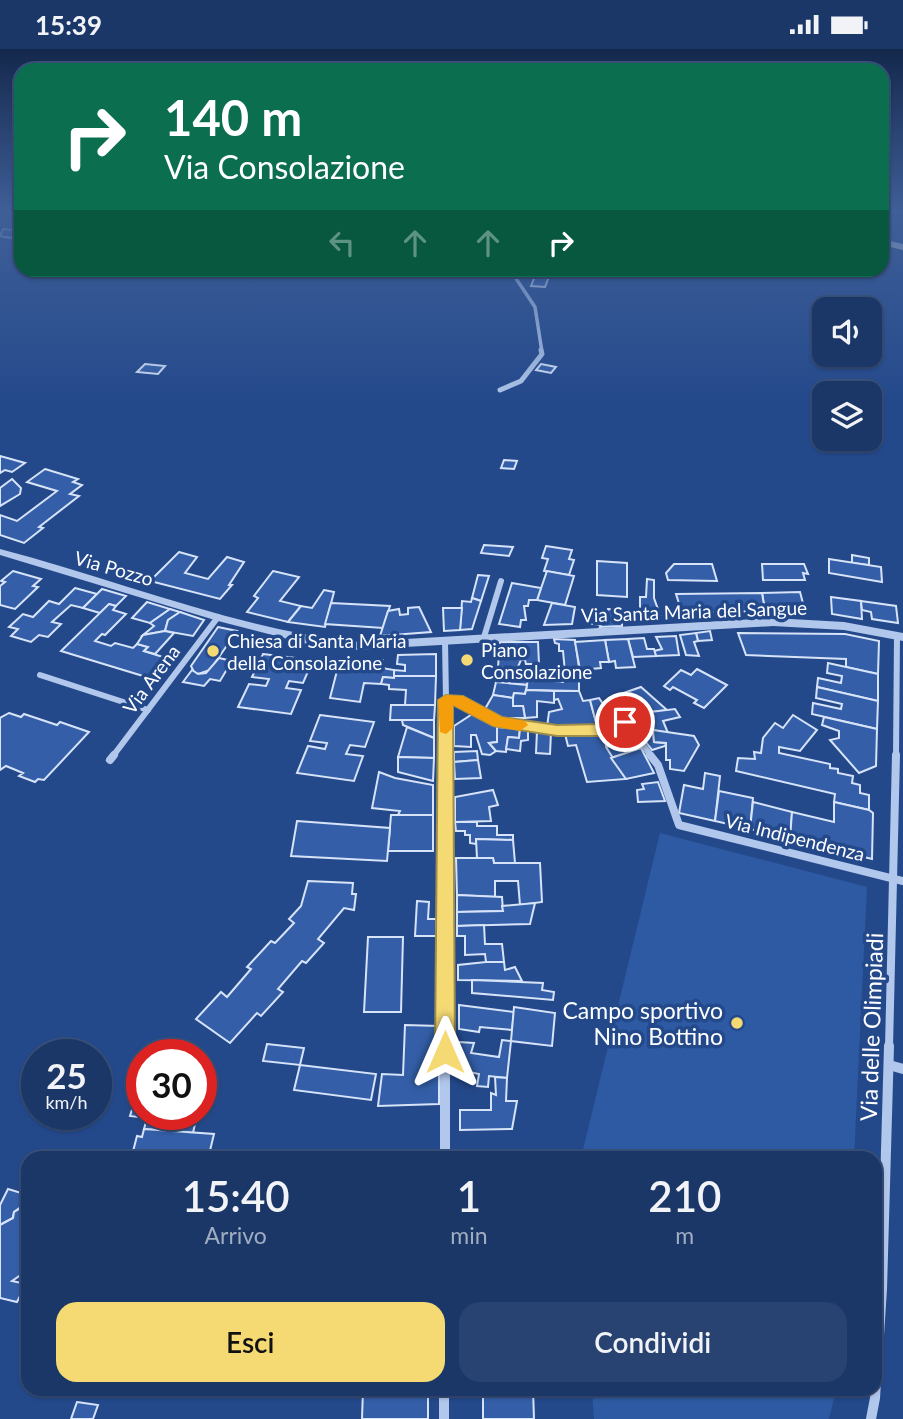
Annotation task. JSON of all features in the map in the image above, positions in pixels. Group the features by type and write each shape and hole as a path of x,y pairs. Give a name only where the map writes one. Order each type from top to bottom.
{"street":[{"path":"499,390 521,381 542,354 535,307 515,277"},
{"name":"Via Pozzo","path":"0,552 218,617 307,640 353,646 484,637"},
{"path":"484,637 500,581"},
{"name":"Via Arena","path":"110,760 218,617"},
{"name":"Via Santa Maria del Sangue","path":"484,637 773,622 844,626 900,636"},
{"name":"Via delle Olimpiadi","path":"882,1303 889,1065 899,879 900,636"},
{"path":"445,640 445,1151"},
{"path":"40,675 148,710"},
{"name":"Via Indipendenza","path":"446,700 458,700 498,722 557,731 602,730 625,722 658,765 679,825 899,879"},
{"path":"889,1065 903,1069"},
{"path":"444,1396 444,1419"},
{"name":"Via delle Olimpiadi","path":"871,1419 875,1396"}],"shaded area":[{"name":"Campo sportivo Nino Bottino","path":"660,833 867,887 854,1151 583,1151"},
{"path":"592,1396 835,1396 829,1419 594,1419"}],"building":[{"path":"535,277 549,277 545,287 531,286"},
{"path":"145,364 165,366 158,374 137,372"},
{"path":"541,364 556,367 551,373 536,370"},
{"path":"0,456 25,463 12,472 5,470 0,473"},
{"path":"504,460 517,461 514,469 501,468"},
{"path":"45,469 78,479 73,482 82,485 70,494 79,496 39,527 43,528 24,543 0,535 0,515 17,521 57,491 27,482"},
{"path":"12,479 21,488 20,494 0,506 0,488"},
{"path":"484,545 513,547 509,556 481,553"},
{"path":"546,546 572,550 569,559 574,560 569,575 544,571 548,559 542,558"},
{"path":"179,552 197,557 185,573 208,579 227,557 244,562 229,585 232,585 220,599 150,581"},
{"path":"852,555 869,558 869,565 852,563"},
{"path":"829,559 881,567 882,582 829,573"},
{"path":"597,561 627,563 627,597 597,595"},
{"path":"674,564 712,564 717,581 668,580 666,573"},
{"path":"762,564 804,564 808,574 803,573 805,580 763,580"},
{"path":"13,571 41,579 33,586 38,587 15,609 0,605 0,586 5,582 1,581"},
{"path":"273,571 299,577 280,601 301,606 288,622 247,612 258,598 254,596"},
{"path":"547,571 574,576 565,605 537,600"},
{"path":"478,575 489,576 481,601 472,598"},
{"path":"647,579 654,580 654,598 660,615 640,617 640,597 646,597"},
{"path":"512,583 541,588 537,600 529,600 528,606 524,606 526,620 521,620 520,627 499,624"},
{"path":"75,588 97,594 83,608 71,605 52,622 61,624 48,637 39,635 31,642 11,636 18,629 9,627 23,614 33,617 49,601 59,604"},
{"path":"102,589 126,596 116,606 109,604 100,613 83,608"},
{"path":"324,590 334,592 325,627 288,622 301,606 312,608"},
{"path":"800,592 805,611 765,611 762,593"},
{"path":"762,593 765,611 682,613 676,594"},
{"path":"831,597 861,601 862,619 832,614"},
{"path":"472,598 481,601 472,629 460,630 462,601 471,602"},
{"path":"861,601 896,606 898,623 872,619 871,612 862,610"},
{"path":"147,602 170,609 150,623 132,618"},
{"path":"331,603 390,606 383,628 325,624"},
{"path":"552,603 575,607 572,624 544,625"},
{"path":"109,604 116,606 113,610 126,614 95,641 133,648 137,644 148,647 144,651 166,658 160,664 165,666 153,679 61,651"},
{"path":"419,607 431,632 380,636 388,611 399,609 400,615 408,614 408,608"},
{"path":"443,608 462,608 460,630 444,631"},
{"path":"170,609 180,612 168,620 165,631 143,635 154,626 150,623"},
{"path":"608,609 623,610 622,626 600,627 601,625 586,623 588,613 607,615"},
{"path":"180,612 204,620 193,636 165,631 168,620"},
{"name":"Chiesa di Santa Maria della Consolazione","path":"218,627 237,631 210,670 198,674 191,666"},
{"path":"165,631 174,633 155,654 144,651 148,647 137,644 143,635"},
{"path":"710,631 712,640 698,641 696,633"},
{"path":"696,633 698,641 694,642 699,656 686,655 680,635"},
{"path":"738,633 845,634 879,641 878,674 846,667 846,659 746,655"},
{"path":"676,636 679,655 656,656 654,651 662,649 656,637"},
{"path":"644,638 647,649 654,649 656,656 633,657 628,639"},
{"path":"554,639 575,640 580,674 565,672 563,651 559,651 559,644 555,643"},
{"path":"628,639 635,667 616,668 615,661 609,662 605,640"},
{"path":"605,640 609,662 600,662 601,668 580,670 575,642"},
{"path":"500,642 538,642 539,664 526,664 525,660 521,660 517,669 498,667"},
{"path":"263,654 313,660 303,683 289,681 286,688 301,690 291,714 238,707 249,684 266,686 269,679 252,677"},
{"path":"436,654 436,676 394,676 394,670 405,671 405,665 397,664 398,655"},
{"path":"219,658 232,661 220,681 210,679 204,686 183,682 192,670 198,674 206,673"},
{"path":"340,659 383,660 382,668 394,670 394,678 383,677 381,684 364,683 360,702 330,698"},
{"path":"232,661 246,664 242,671 227,669"},
{"path":"828,663 878,674 878,701 817,687 818,678 841,683 842,676 827,673"},
{"path":"498,667 530,671 527,685 496,682"},
{"path":"550,669 579,673 579,691 526,690 528,679 563,682 563,675 550,675"},
{"path":"697,669 727,685 704,708 694,703 697,700 673,687 670,690 664,686 681,670 691,675"},
{"path":"436,676 435,705 405,705 406,690 389,689 389,685 381,684 383,677"},
{"path":"496,682 527,685 525,694 514,693 513,698 493,695"},
{"path":"641,687 667,710 635,714 615,696"},
{"path":"817,687 878,701 877,729 812,714 813,703 841,709 842,704 816,698"},
{"path":"526,690 554,691 554,703 537,701 537,717 525,718 523,706 513,706 513,698 514,693 525,694"},
{"path":"554,691 579,691 583,701 590,700 597,726 547,727 549,712 562,709 558,699 554,700"},
{"path":"493,695 513,698 513,706 523,706 525,718 500,718 485,709"},
{"path":"599,698 614,720 597,726 590,700"},
{"path":"391,705 435,705 434,720 390,720"},
{"path":"675,709 680,717 663,721 668,733 653,730 654,742 666,743 665,746 652,750 625,715"},
{"path":"9,713 21,717 24,714 57,725 60,722 89,732 44,780 38,779 35,782 19,776 23,773 6,766 0,770 0,718"},
{"path":"474,713 497,727 497,742 489,743 496,751 490,755 482,754 476,735 471,735 471,747 454,746 454,726"},
{"path":"320,715 374,722 365,747 350,745 346,754 363,756 354,781 297,773 308,746 325,749 327,743 310,741"},
{"path":"793,715 817,730 800,751 779,747 779,753 830,764 830,768 838,769 838,773 853,776 852,783 860,785 860,793 869,795 869,810 834,802 835,794 736,771 738,758 755,759 754,752 761,753 763,738 775,723 783,728"},
{"path":"824,717 877,729 876,766 859,773 830,740 839,738 839,731 822,725"},
{"path":"402,720 434,720 434,738 403,725"},
{"path":"407,727 434,738 434,758 398,757"},
{"path":"497,727 520,729 519,738 508,737 506,752 496,751 489,743 497,742"},
{"path":"625,728 641,748 611,758 606,747 615,744 610,739 616,737 611,732"},
{"path":"520,729 528,730 528,740 521,741 520,751 506,749 508,737 519,738"},
{"path":"653,730 694,736 699,745 684,771 670,769 670,760 666,760 666,743 654,742"},
{"path":"537,731 551,732 550,754 536,753"},
{"path":"605,732 606,747 626,779 587,782 576,745 568,746 565,734"},
{"path":"641,748 654,773 626,779 611,758"},
{"path":"477,751 478,760 454,762 454,752"},
{"path":"398,757 434,758 433,781 398,772"},
{"path":"478,760 481,778 455,779 454,762"},
{"path":"379,772 433,785 433,815 398,815 400,811 372,808"},
{"path":"705,773 720,776 715,821 679,813 684,785 703,789"},
{"path":"658,782 665,801 638,802 637,790 644,789 642,784"},
{"path":"493,790 498,805 489,807 491,821 455,822 455,797"},
{"path":"719,791 753,798 750,829 715,821"},
{"path":"753,802 792,812 790,839 750,829"},
{"path":"834,802 873,813 872,859 790,839 792,812 834,822"},
{"path":"391,815 433,815 433,851 388,851"},
{"path":"297,821 390,828 387,861 291,856"},
{"path":"455,822 497,826 497,835 513,835 513,840 476,839 476,844 470,843 470,835 465,835 465,831 456,831"},
{"path":"476,839 513,840 515,863 494,863 493,858 477,858"},
{"path":"456,858 493,858 494,863 540,863 542,902 520,905 518,881 495,881 495,897 457,895"},
{"path":"308,881 353,883 352,894 356,894 354,910 344,908 318,939 324,943 306,963 302,961 278,989 283,992 261,1016 257,1013 230,1043 196,1019 221,992 227,997 251,969 247,967 271,941 275,943 294,923 289,919 301,906"},
{"path":"457,895 502,897 503,911 457,912"},
{"path":"417,901 429,902 428,919 436,919 436,936 415,936"},
{"path":"535,903 530,924 457,926 457,912 503,911 502,906"},
{"path":"484,925 485,944 502,944 504,962 486,962 485,954 465,955 465,936 457,936 457,926"},
{"path":"368,937 403,937 401,1012 364,1012"},
{"path":"504,962 505,970 515,967 522,981 458,980 458,965"},
{"path":"472,980 543,983 542,990 554,992 553,1000 472,993"},
{"path":"459,1005 514,1012 512,1030 480,1027 479,1032 459,1029"},
{"path":"514,1007 555,1013 552,1046 511,1041"},
{"path":"405,1025 439,1026 439,1104 378,1106 382,1074 403,1075"},
{"path":"502,1040 511,1041 507,1078 489,1076 488,1087 477,1086 479,1074 459,1070 459,1042 474,1043 471,1053 499,1057"},
{"path":"267,1044 304,1048 300,1065 263,1061"},
{"path":"300,1065 376,1074 371,1100 294,1090"},
{"path":"495,1077 507,1078 506,1101 517,1101 512,1129 460,1130 460,1110 491,1110 491,1093 496,1095"},
{"path":"144,1130 214,1134 210,1151 133,1151 137,1136 142,1137"},
{"path":"156,1130 194,1130 193,1133"},
{"path":"8,1189 21,1193 21,1207 14,1212 13,1218 0,1225 0,1205"},
{"path":"21,1208 21,1275 12,1281 21,1283 21,1294 17,1302 0,1298 0,1225 13,1218 14,1212"},
{"path":"363,1396 428,1396 428,1419 362,1419"},
{"path":"483,1396 533,1396 534,1419 483,1419"},
{"path":"77,1402 98,1405 93,1419 71,1419"}],"slow traffic":[{"path":"446,728 446,700 458,700 498,722 520,725"}],"place":[{"name":"Chiesa di Santa Maria della Consolazione","path":"213,651"},
{"name":"Piano Consolazione","path":"467,660"},
{"name":"Campo sportivo Nino Bottino","path":"737,1023"}],"route":[{"path":"445,1052 446,700 458,700 498,722 557,731 602,730 625,722"}]}
